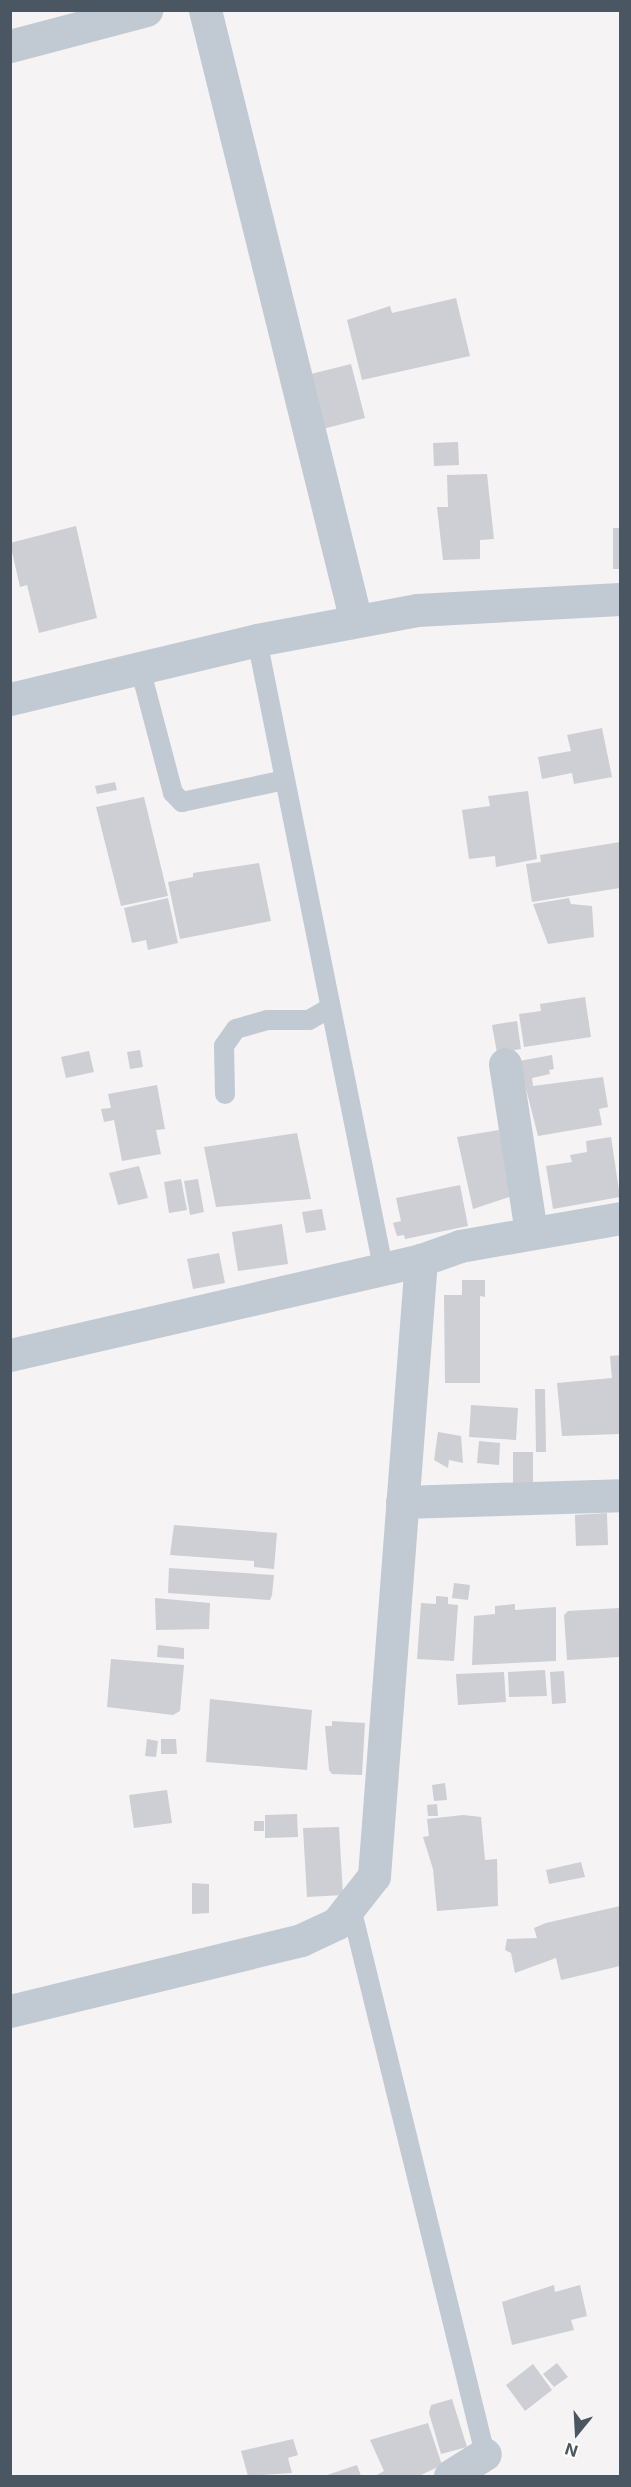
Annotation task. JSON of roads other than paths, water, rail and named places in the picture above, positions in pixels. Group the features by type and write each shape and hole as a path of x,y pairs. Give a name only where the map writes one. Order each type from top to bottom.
{"street":[{"path":"10,46 146,10"},
{"path":"205,10 356,621"},
{"path":"10,699 257,640 417,610 621,599"},
{"path":"505,1064 531,1232"},
{"path":"10,1354 421,1260 460,1246 621,1218"},
{"path":"10,2011 301,1940 337,1923 375,1876 382,1825 402,1502 421,1260"},
{"path":"402,1502 621,1496"},
{"path":"450,2476 485,2454"}],"lane":[{"path":"257,640 383,1267"},
{"path":"140,668 173,793 182,802 285,780"},
{"path":"225,1094 224,1046 236,1029 267,1020 309,1020 330,1008"},
{"path":"351,1908 485,2454"}]}
